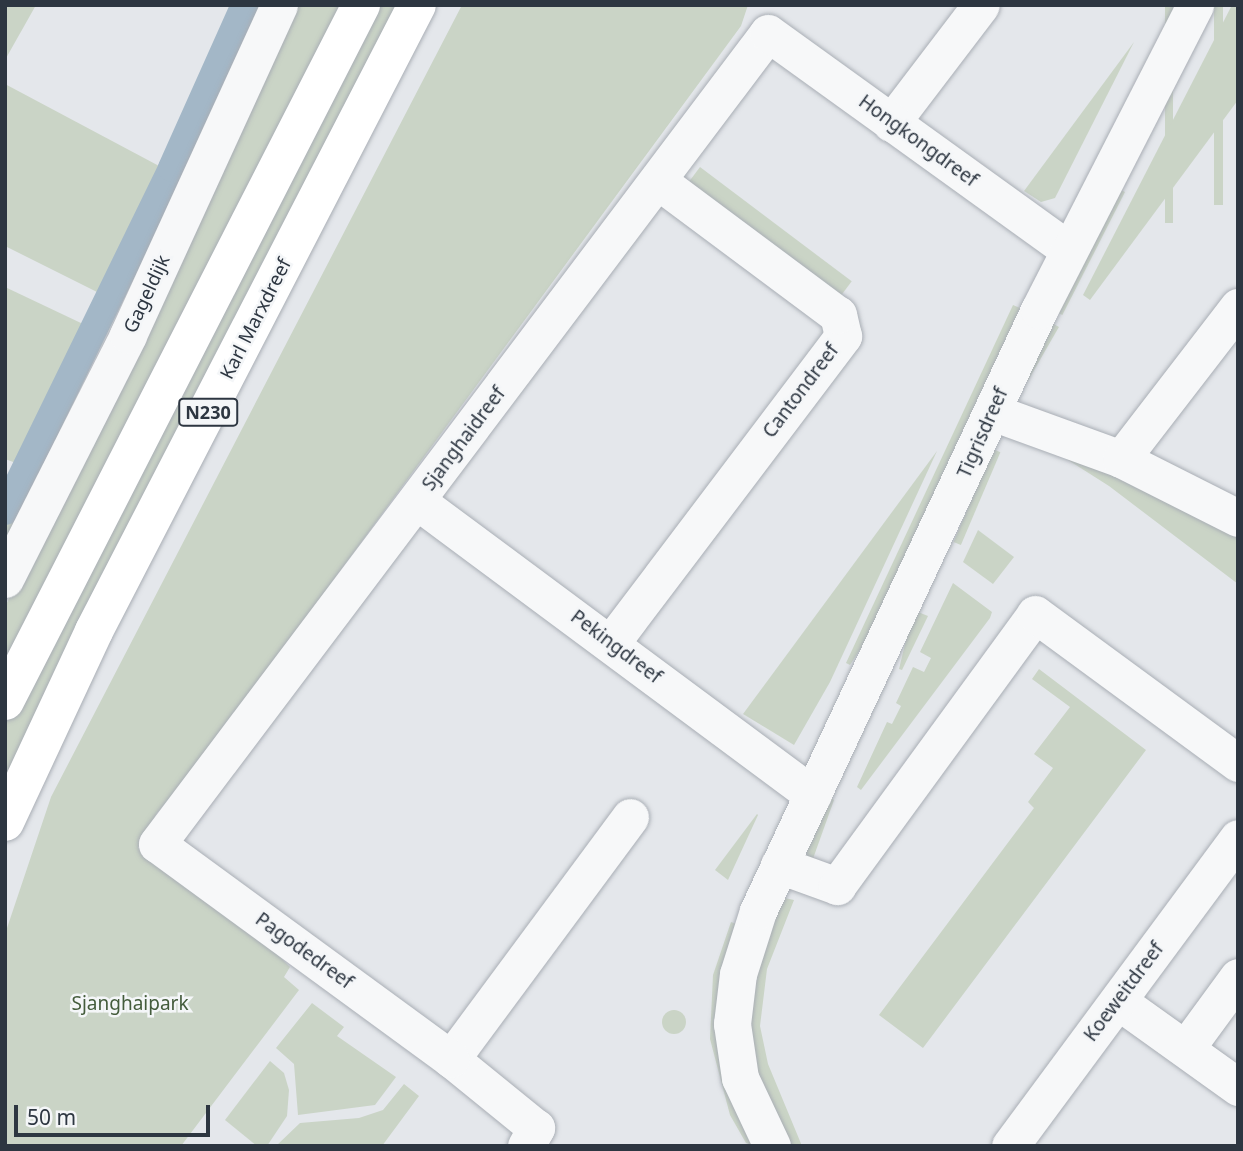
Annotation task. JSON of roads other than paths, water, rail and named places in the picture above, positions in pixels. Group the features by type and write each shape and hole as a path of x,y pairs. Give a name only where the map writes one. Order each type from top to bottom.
{"highway":[{"name":"N230","path":"5,701 361,5"},
{"name":"Karl Marxdreef","path":"5,822 94,631 417,5"}],"street":[{"name":"Gageldijk","path":"5,579 128,335 279,5"},
{"name":"Tigrisdreef","path":"772,1146 740,1078 732,1024 743,955 779,865 1068,249 1195,5"},
{"path":"891,123 972,9"},
{"name":"Hongkongdreef","path":"768,33 1068,249"},
{"name":"Sjanghaidreef","path":"157,844 768,33"},
{"name":"Cantondreef","path":"611,643 843,336 838,315 658,181"},
{"path":"1121,459 1238,307"},
{"path":"992,412 1121,459 1238,518"},
{"name":"Pekingdreef","path":"417,501 813,794"},
{"path":"779,865 837,886 1035,614 1238,763"},
{"path":"451,1059 630,817"},
{"name":"Koeweitdreef","path":"1014,1144 1238,838"},
{"name":"Pagodedreef","path":"157,844 451,1059 536,1128 526,1146"},
{"path":"1186,1048 1238,977"},
{"path":"1118,1001 1238,1087"}],"waterway":[{"path":"5,511 172,168 245,5"}],"park label":[{"name":"Sjanghaipark","path":"130,1004"}]}
